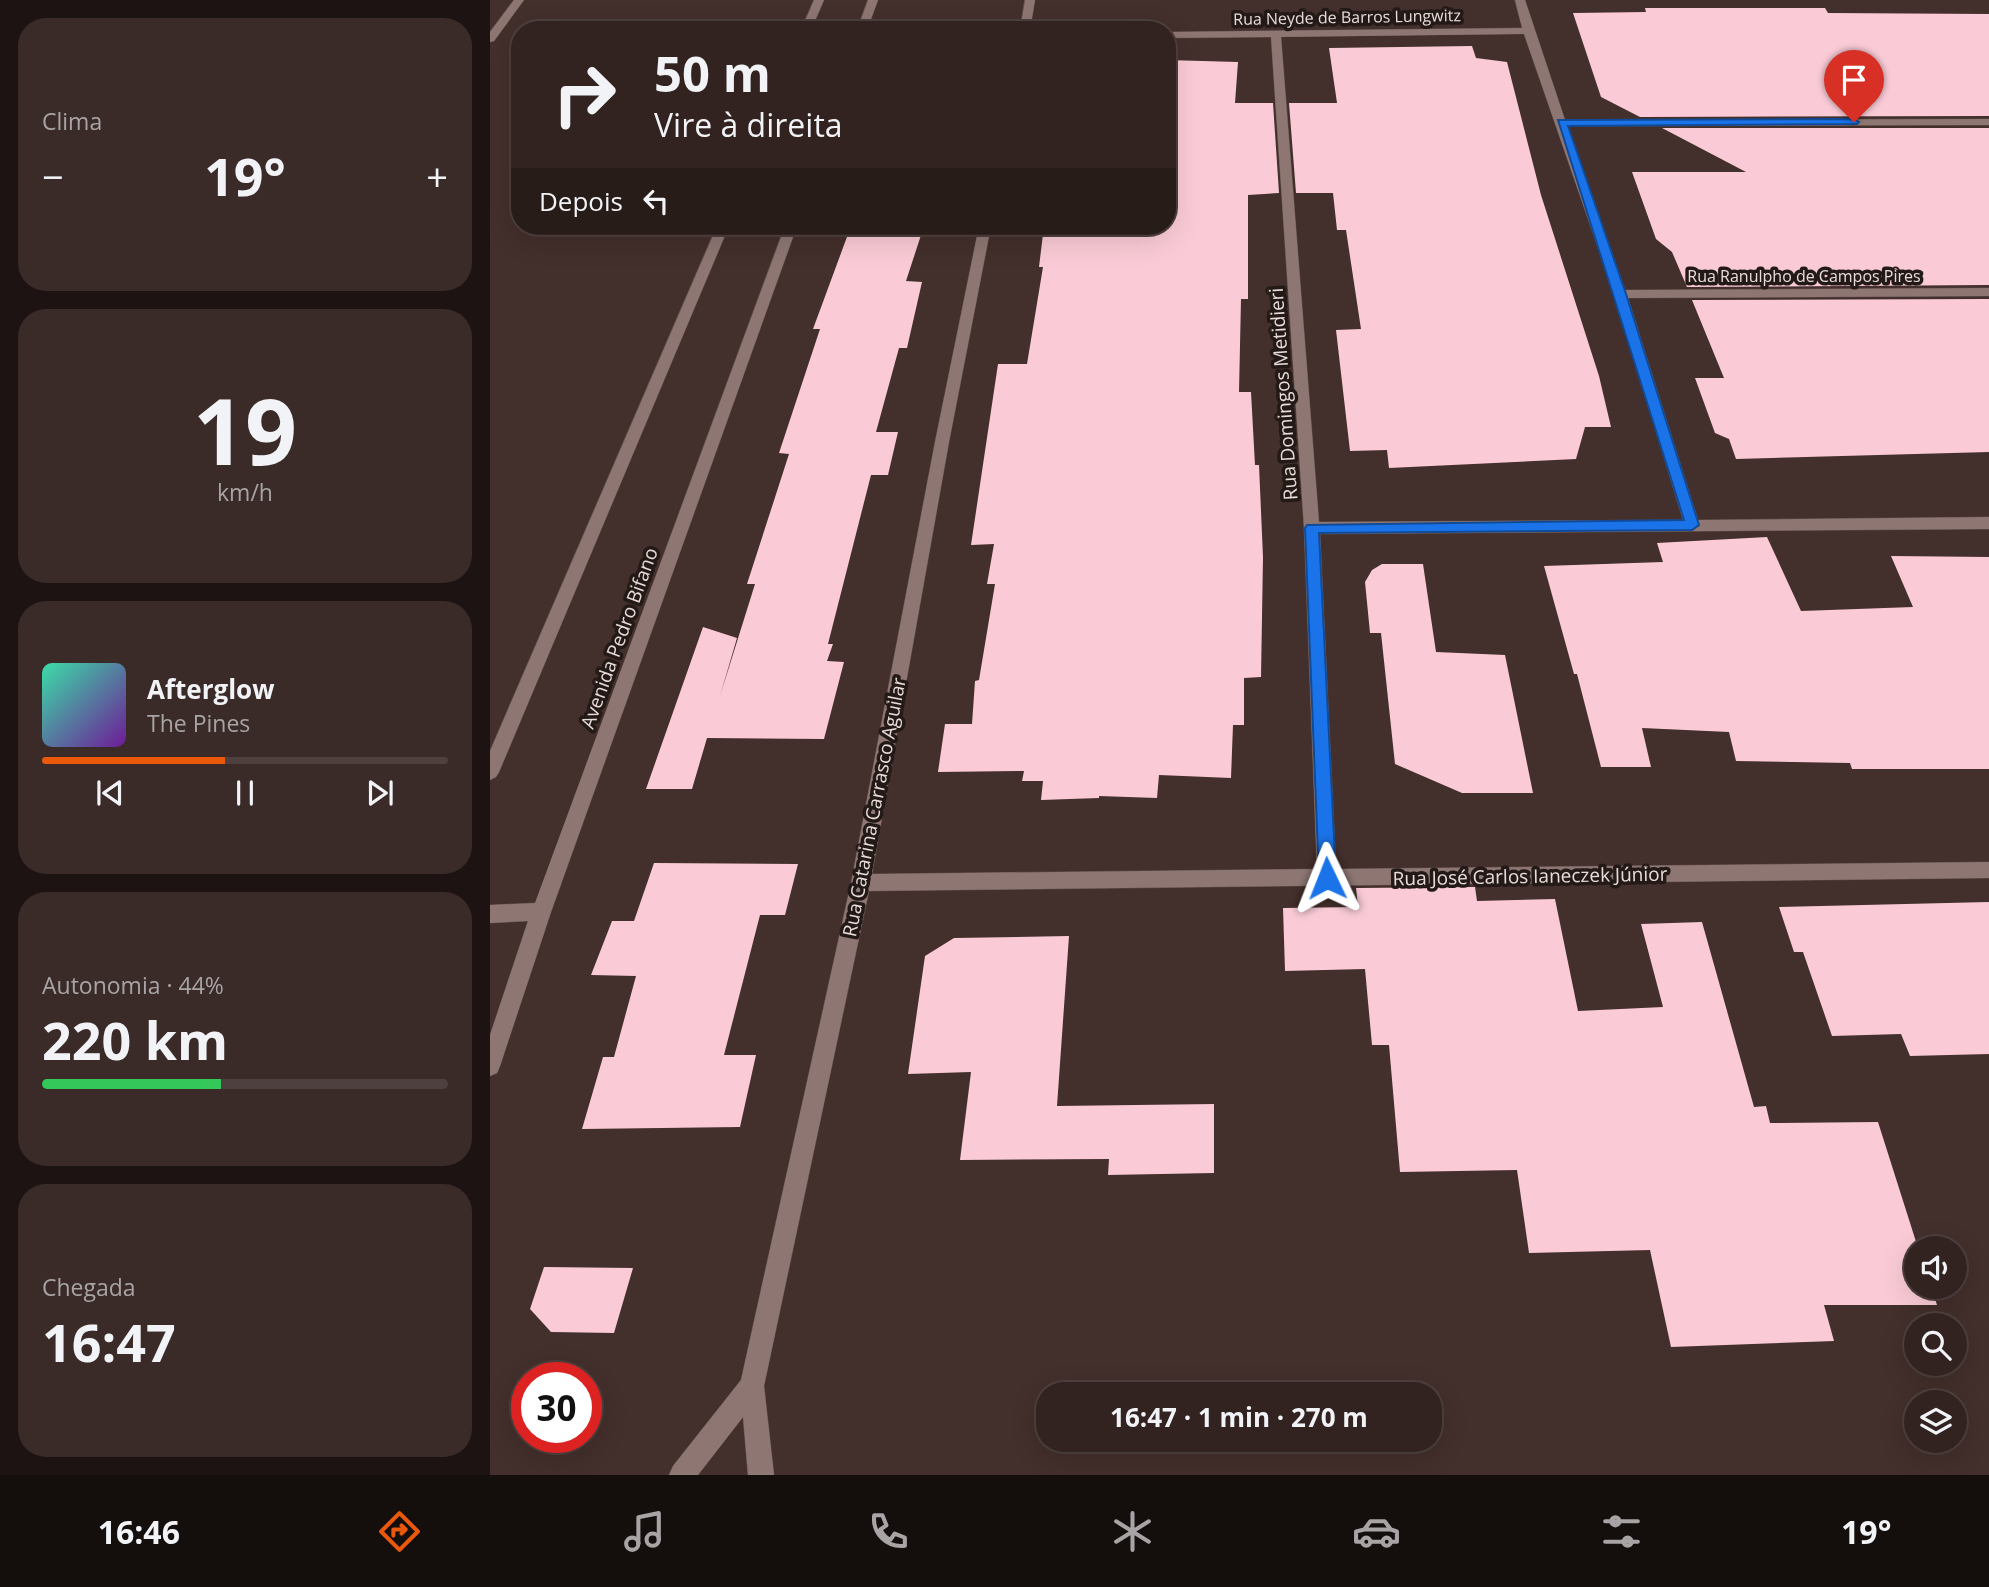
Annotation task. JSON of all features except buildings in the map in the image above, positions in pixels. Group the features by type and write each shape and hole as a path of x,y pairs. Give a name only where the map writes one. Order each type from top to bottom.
{"street":[{"path":"490,39 519,0"},
{"path":"810,21 819,0"},
{"path":"865,21 873,0"},
{"path":"1026,21 1030,0"},
{"path":"1520,0 1528,31 1620,294 1692,525"},
{"name":"Rua Neyde de Barros Lungwitz","path":"1176,34 1528,31"},
{"name":"Rua Domingos Metidieri","path":"1276,34 1312,528 1327,878"},
{"path":"1562,122 1989,122"},
{"path":"490,772 719,235"},
{"name":"Avenida Pedro Bifano","path":"490,1066 541,912 788,235"},
{"name":"Rua Catarina Carrasco Aguilar","path":"761,1475 752,1386 861,883 942,442 983,235"},
{"name":"Rua Ranulpho de Campos Pires","path":"1620,294 1989,292"},
{"path":"1312,528 1989,523"},
{"name":"Rua José Carlos Ianeczek Júnior","path":"861,883 1989,870"},
{"path":"490,914 541,912"},
{"name":"Rua Catarina Carrasco Aguilar","path":"682,1475 752,1386"}],"route":[{"path":"1327,878 1312,528 1692,525 1620,294 1562,122 1854,122"}]}
